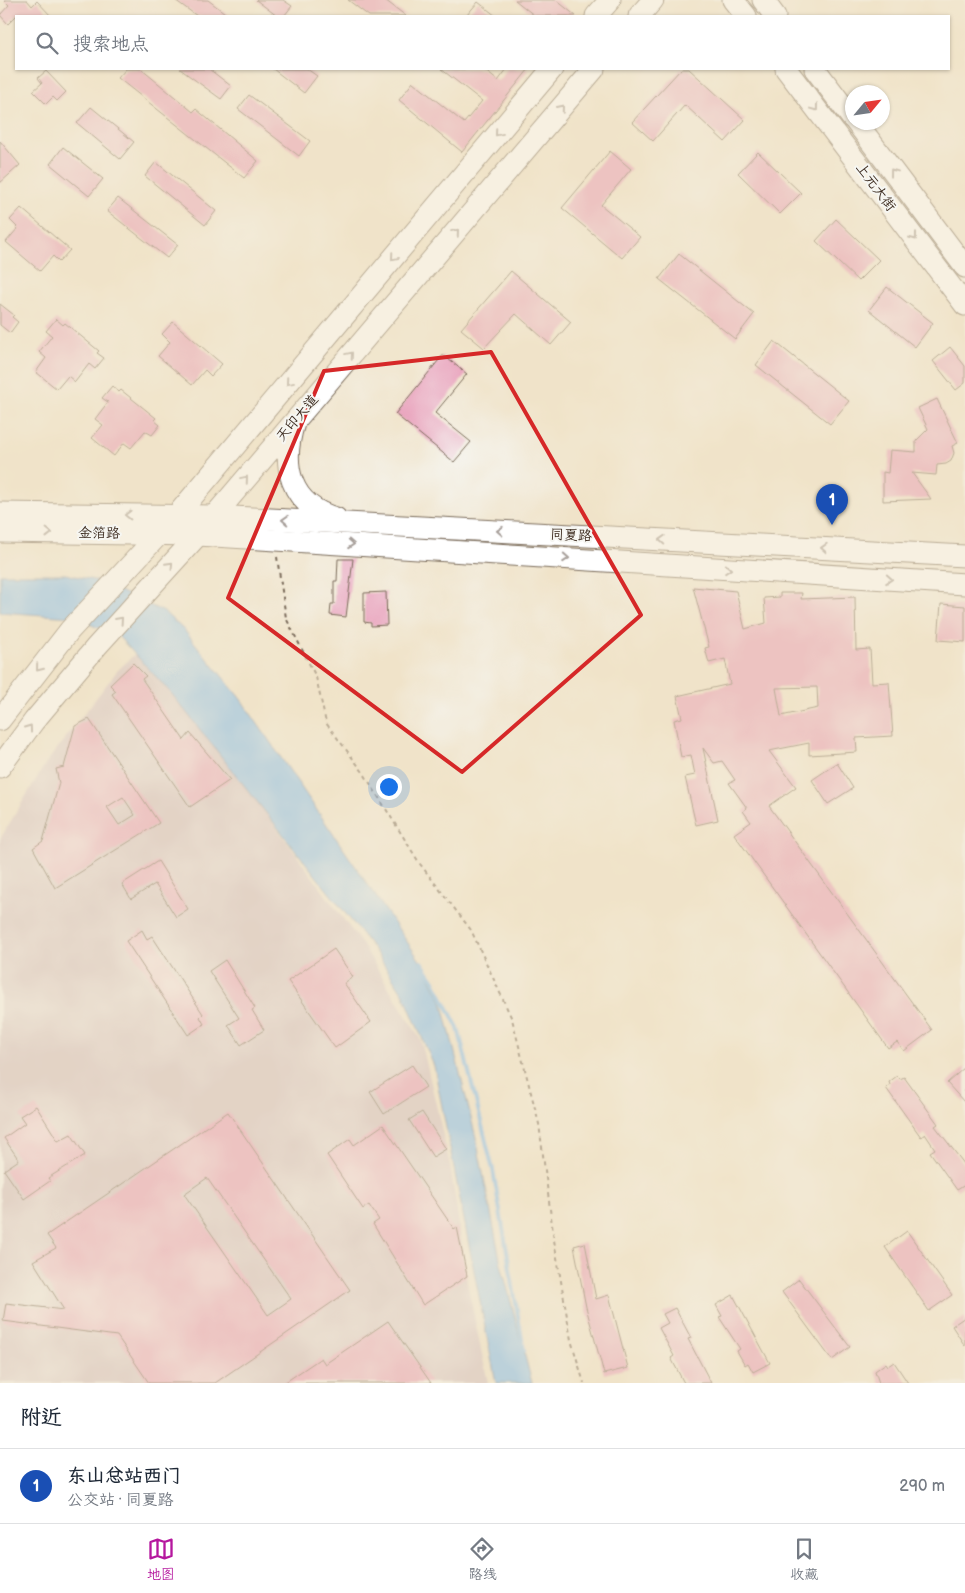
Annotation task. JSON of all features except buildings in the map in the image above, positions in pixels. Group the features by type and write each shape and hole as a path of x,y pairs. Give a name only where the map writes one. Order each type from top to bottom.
{"main road":[{"path":"597,15 610,0"},
{"path":"640,15 653,0"},
{"path":"733,0 745,15"},
{"path":"763,0 775,15"},
{"path":"0,720 70,630 177,515 551,70"},
{"name":"天印大道","path":"0,767 34,721 97,646 198,535 593,70"},
{"name":"上元大街","path":"787,70 965,306"},
{"path":"816,70 845,109"},
{"name":"上元大街","path":"862,130 965,267"},
{"path":"295,421 290,435 289,454 295,488 302,500 311,508 360,524"},
{"name":"金箔路","path":"0,513 177,515"},
{"name":"同夏路","path":"177,515 965,556"},
{"name":"金箔路","path":"0,532 198,535"},
{"name":"同夏路","path":"198,535 965,584"}],"path":[{"path":"274,540 286,618 316,677 326,723 363,772 420,864 472,930 512,1019 539,1124 554,1240 566,1313 571,1340 584,1383"}],"highlighted area":[{"path":"491,352 641,615 462,772 228,598 324,371"}],"shaded area":[{"path":"137,652 240,778 364,947 421,1040 450,1165 468,1287 488,1383 0,1383 0,839 46,763 117,671"}],"water":[{"path":"0,574 65,574 98,581 164,612 184,630 240,698 423,965 442,1001 476,1138 501,1264 532,1383 496,1383 434,1066 404,995 373,948 171,693 118,636 72,617 0,612"}],"waterway":[{"path":"421,962 434,981 458,1028 493,1170 524,1351"}],"place":[{"name":"东山总站西门","path":"832,525"}]}
